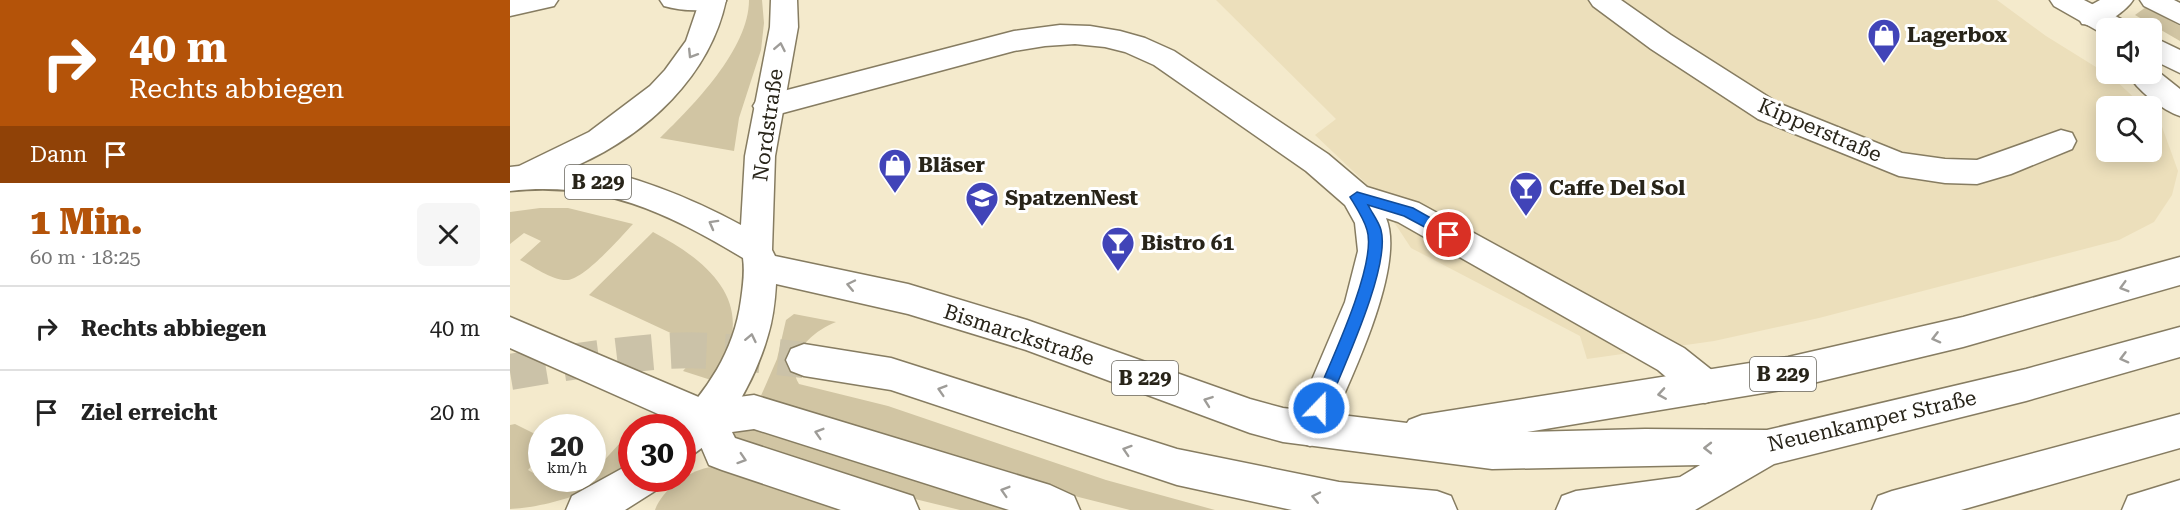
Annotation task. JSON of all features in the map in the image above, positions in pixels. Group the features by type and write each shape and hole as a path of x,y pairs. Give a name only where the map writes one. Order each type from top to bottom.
{"main road":[{"path":"510,8 545,0"},
{"path":"518,178 608,135 665,87 693,56 709,20 713,1 673,0"},
{"name":"Nordstraße","path":"696,429 726,390 748,349 759,298 760,156 784,27 784,0"},
{"name":"Kipperstraße","path":"1602,0 1661,42 1768,111 1899,164 1945,171 1977,172 2000,166 2061,141"},
{"path":"2063,0 2096,22"},
{"path":"2109,18 2120,0"},
{"path":"2153,0 2180,15"},
{"path":"768,106 1014,41 1053,34 1093,35 1136,45 1176,66 1324,168 1357,197 1375,231 1373,262 1361,304 1311,429"},
{"path":"2162,52 2180,63"},
{"path":"2154,84 2180,105"},
{"name":"B 229","path":"518,178 567,177 606,183 644,193 713,223 759,259"},
{"path":"1357,197 1408,212 1671,359 1705,387"},
{"name":"Bismarckstraße","path":"759,259 908,299 1027,335 1250,416 1283,425 1379,438"},
{"name":"B 229","path":"1379,438 1788,374 2059,306 2180,271"},
{"path":"510,332 665,414"},
{"name":"Neuenkamper Straße","path":"1379,438 1492,451 1646,447 1767,448 2026,385 2180,342"},
{"path":"804,360 891,374 1178,467 1339,501 1437,510"},
{"path":"696,430 754,412 1050,504 1060,510"},
{"path":"696,431 722,452 898,510"},
{"path":"1892,510 2180,431"},
{"path":"1576,510 1685,495 1767,448"},
{"path":"586,510 596,507 619,492"},
{"path":"2142,510 2180,499"}],"shaded area":[{"path":"749,0 762,0 764,23 761,50 739,118 734,151 660,138 703,93 730,57 747,19"},
{"path":"1216,0 1997,0 2046,36 2096,67 2096,84 2119,84 2132,96 2096,96 2096,162 2162,162 2162,127 2178,171 2172,195 2154,222 2119,240 1819,318 1714,341 1587,359 1580,336 1411,248 1373,190 1315,135 1336,119"},
{"path":"2146,7 2180,26 2180,41 2162,31 2162,18 2140,18 2135,15"},
{"path":"540,208 568,208 633,224 602,257 584,272 575,278 562,280 549,276 520,260 541,241 524,233 510,244 510,212"},
{"path":"653,232 696,259 725,292 732,311 732,332 726,355 711,380 683,371 703,348 589,295"},
{"path":"794,314 836,322 818,332 797,355 795,374 799,384 888,406 1106,480 1215,510 1130,510 1023,483 760,398 777,359 786,320"},
{"path":"745,423 1016,510 960,510 878,490 732,440 736,430"},
{"path":"515,424 528,430 528,492 583,492 558,501 510,509 510,425"},
{"path":"618,445 618,472 606,481 606,458"},
{"path":"712,467 720,469 846,510 655,510 667,492 696,492 696,472"}],"tunnel":[{"path":"510,372 627,355 683,350 718,351 804,360"}],"place":[{"name":"Lagerbox","path":"1884,64"},
{"name":"Bläser","path":"895,194"},
{"name":"Caffe Del Sol","path":"1526,217"},
{"name":"SpatzenNest","path":"982,227"},
{"name":"Bistro 61","path":"1118,272"}],"route":[{"path":"1319,408 1361,304 1373,262 1375,231 1357,197 1408,212 1449,235"}]}
